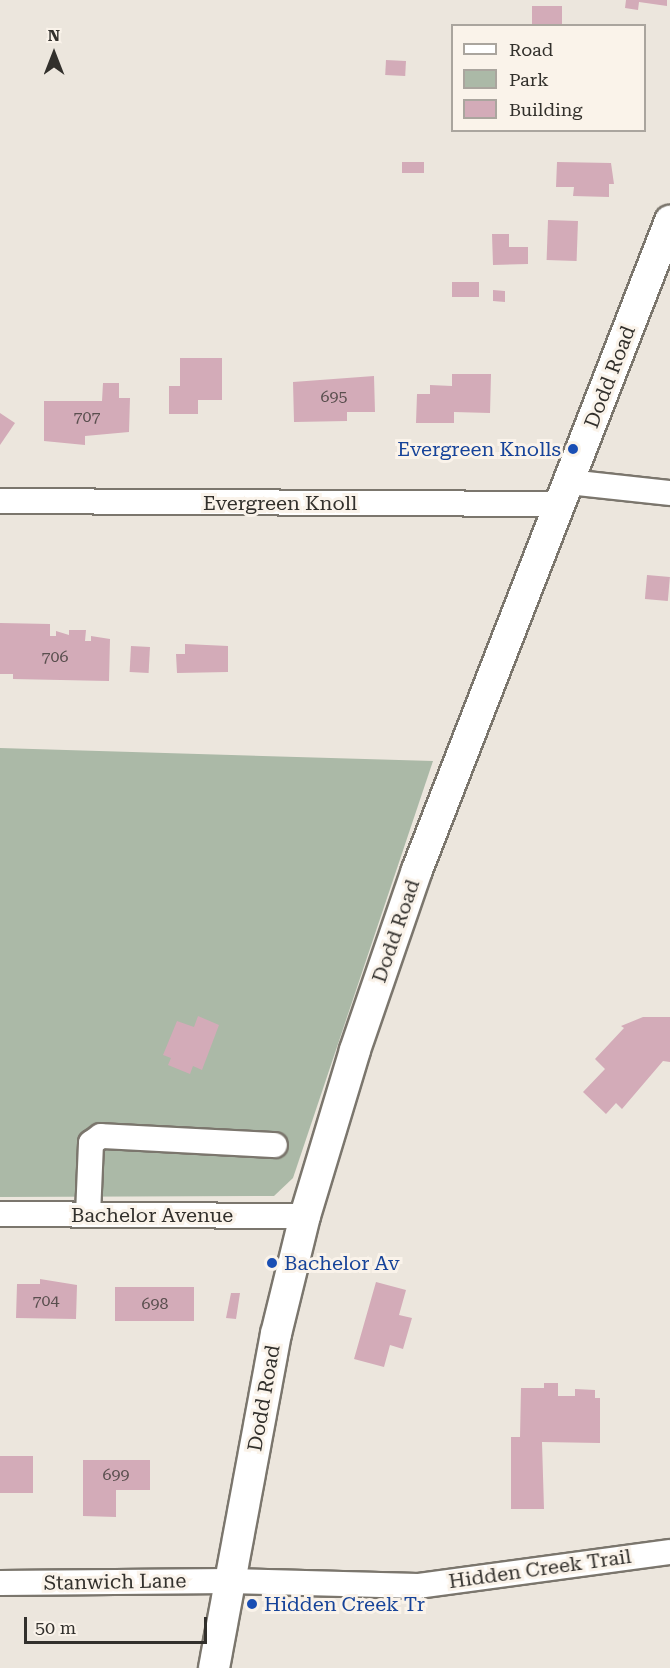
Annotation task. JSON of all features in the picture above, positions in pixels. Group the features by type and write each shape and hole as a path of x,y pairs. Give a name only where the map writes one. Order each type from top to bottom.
{"main road":[{"name":"Dodd Road","path":"214,1668 276,1334 305,1216 355,1050 417,870 670,221"}],"street":[{"name":"Evergreen Knoll","path":"0,501 670,493"},
{"path":"88,1215 91,1143 101,1136 275,1145"},
{"name":"Bachelor Avenue","path":"0,1214 305,1216"},
{"name":"Hidden Creek Trail","path":"230,1581 418,1586 670,1552"},
{"name":"Stanwich Lane","path":"0,1583 230,1581"}],"green space":[{"path":"0,748 433,761 293,1178 274,1196 0,1197"}],"building":[{"path":"626,0 667,0 667,6 639,2 638,10 625,8"},
{"path":"532,6 562,6 562,24 532,24"},
{"path":"386,60 406,61 405,76 385,75"},
{"path":"402,162 424,162 424,173 402,173"},
{"path":"557,162 611,163 614,184 609,184 609,197 573,196 574,187 556,187"},
{"path":"548,220 578,221 577,261 547,260"},
{"path":"492,234 509,234 509,247 528,247 528,264 493,265"},
{"path":"452,282 479,282 479,297 452,297"},
{"path":"493,290 505,291 505,302 493,301"},
{"path":"180,358 222,358 222,400 198,400 198,414 169,414 169,386 180,386"},
{"path":"452,374 491,374 490,413 454,412 454,423 416,423 417,394 430,394 430,385 452,386"},
{"path":"374,376 375,412 347,412 347,421 294,422 293,382"},
{"path":"103,383 119,383 119,398 130,398 129,432 85,436 85,445 44,441 44,401 102,401"},
{"path":"0,413 15,423 0,445"},
{"path":"647,575 670,577 668,601 645,599"},
{"path":"0,623 50,624 50,636 56,636 56,631 69,635 69,630 86,630 85,641 91,641 91,636 110,639 109,681 13,679 13,674 0,674"},
{"path":"185,644 228,646 228,672 177,673 176,654 185,654"},
{"path":"131,646 150,647 149,673 130,672"},
{"path":"198,1016 219,1025 202,1070 193,1066 190,1074 168,1065 171,1058 163,1055 177,1021 194,1027"},
{"path":"643,1017 670,1017 670,1062 663,1061 622,1109 616,1103 606,1114 583,1092 605,1069 595,1059 624,1028 621,1026"},
{"path":"40,1279 77,1285 76,1319 16,1318 17,1284 40,1284"},
{"path":"376,1282 406,1290 399,1315 412,1318 403,1349 390,1345 384,1367 354,1359"},
{"path":"115,1287 194,1287 194,1321 115,1321"},
{"path":"231,1293 240,1293 236,1319 226,1318"},
{"path":"544,1383 558,1383 558,1396 575,1396 575,1389 595,1390 595,1398 600,1398 600,1443 542,1442 544,1509 511,1509 511,1437 520,1437 521,1388 544,1388"},
{"path":"0,1456 33,1456 33,1493 0,1493"},
{"path":"83,1460 150,1460 150,1490 116,1490 116,1517 83,1516"}],"place":[{"name":"Evergreen Knolls","path":"573,449"},
{"name":"Bachelor Av","path":"272,1263"},
{"name":"Hidden Creek Tr","path":"252,1604"}]}
